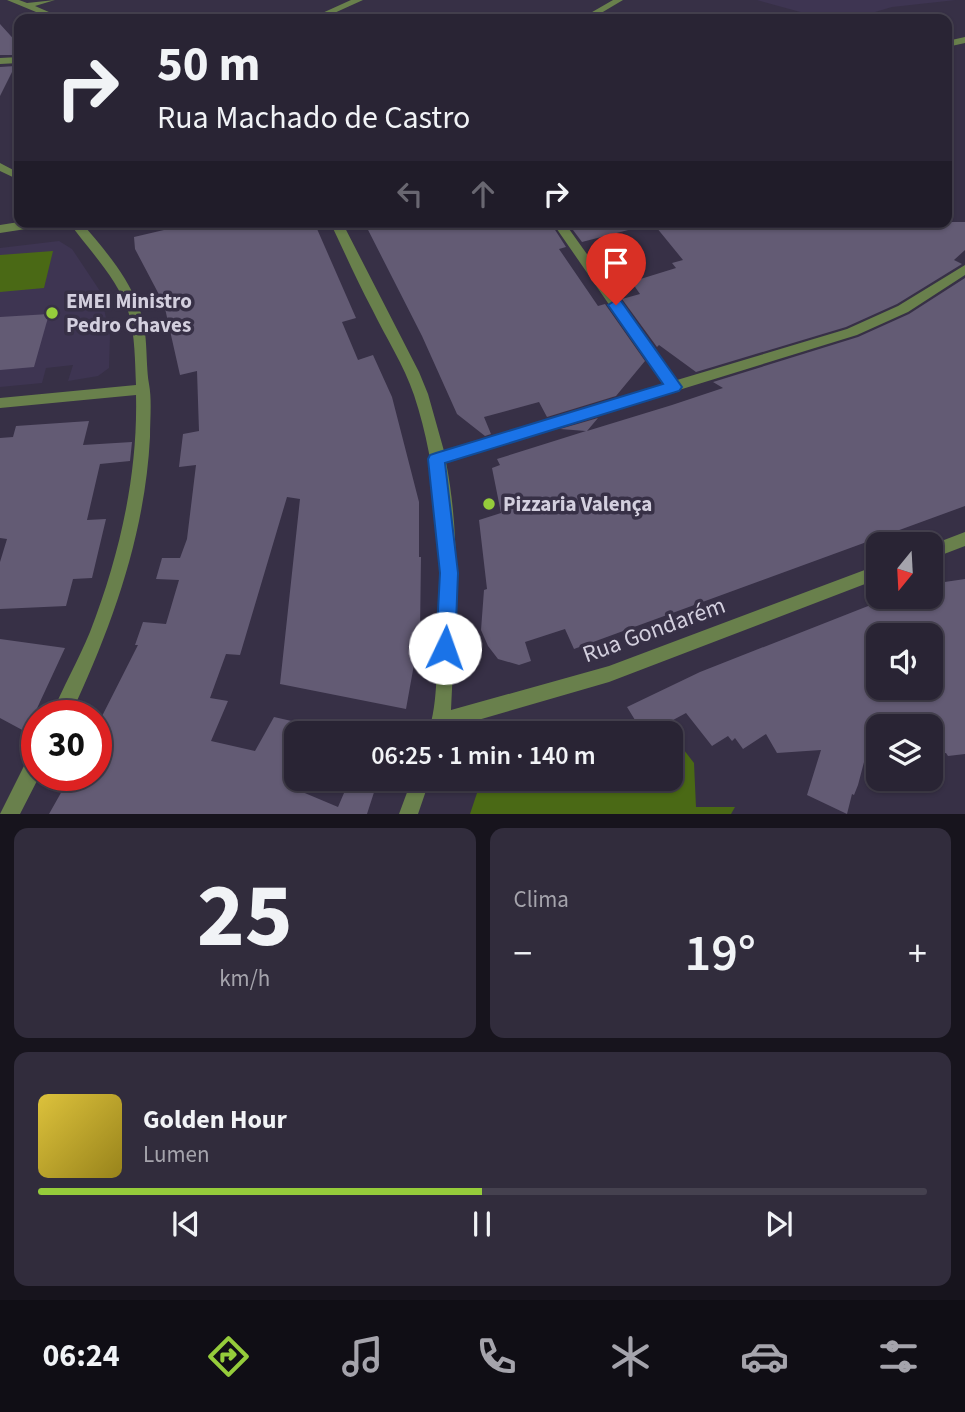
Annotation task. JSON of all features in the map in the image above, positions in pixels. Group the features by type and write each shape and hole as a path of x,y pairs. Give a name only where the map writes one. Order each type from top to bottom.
{"street":[{"path":"11,0 47,14"},
{"path":"25,6 51,0"},
{"path":"326,14 359,0"},
{"path":"594,14 619,0"},
{"path":"68,700 117,579 135,507 145,406 139,328 132,305 118,280 79,228"},
{"path":"339,228 407,360 422,397 436,459 449,573 439,721"},
{"path":"562,228 674,387"},
{"path":"436,459 852,332 904,309 965,269"},
{"path":"0,403 144,389"},
{"path":"943,547 965,539"},
{"name":"Rua Gondarém","path":"461,721 609,674 866,577"},
{"path":"9,814 21,791"},
{"path":"408,814 417,791"}],"shaded area":[{"path":"757,0 956,0 892,7 868,14 808,14"},
{"name":"EMEI Ministro Pedro Chaves","path":"59,241 72,249 100,291 110,336 109,368 98,376 68,381 73,365 46,368 42,383 0,387 0,248"}],"green space":[{"path":"53,251 44,288 0,292 0,255"},
{"path":"683,749 694,763 696,807 735,807 731,814 470,814 478,791 683,791"}],"building":[{"path":"0,24 14,39 14,55 0,55"},
{"path":"14,66 0,96 0,67"},
{"path":"952,222 965,222 965,250 954,260 962,264 897,304 846,327 696,372 659,345 657,347 622,299 640,294 633,284 636,283 634,281 676,268 672,263 683,260 657,228 952,228"},
{"path":"172,228 317,228 356,318 342,322 358,360 373,355 392,397 419,502 420,631 406,709 280,684 300,499 287,497 240,655 226,654 210,698 228,701 211,741 255,751 274,717 292,721 284,721 284,791 300,791 338,807 345,791 374,791 367,814 49,814 62,791 112,791 110,700 138,645 135,645 143,622 166,624 179,580 156,579 162,558 180,558 187,539 196,465 179,467 183,434 199,431 197,371 180,375 164,304 135,249 134,237"},
{"path":"367,228 554,228 566,247 559,249 598,306 605,304 645,361 616,396 547,417 539,402 484,417 491,434 485,436 457,414 422,336"},
{"path":"572,228 632,228 632,229 582,242"},
{"path":"965,278 965,506 894,532 866,532 866,542 574,649 565,629 525,642 531,661 519,665 498,659 481,630 484,590 487,589 479,520 501,513 492,468 500,465 497,459 586,431 560,429 598,418 587,431 723,388 713,382 858,337 909,314"},
{"path":"49,314 34,367 0,370 0,317"},
{"path":"89,421 83,445 132,442 130,461 100,464 87,520 106,519 92,578 73,579 66,606 0,609 0,562 7,539 0,538 0,438 13,437 16,426"},
{"path":"965,579 965,754 948,756 943,753 943,714 866,714 866,754 847,814 807,795 821,750 777,753 766,734 743,749 735,738 732,741 728,736 712,746 686,713 671,721 636,721 627,707 700,672 866,607 866,609 943,609 943,582"},
{"path":"0,639 65,648 41,700 21,700 21,729 0,718"}],"place":[{"name":"EMEI Ministro Pedro Chaves","path":"52,313"},
{"name":"Pizzaria Valença","path":"489,504"}],"route":[{"path":"445,648 449,573 436,459 674,387 616,305"}]}
